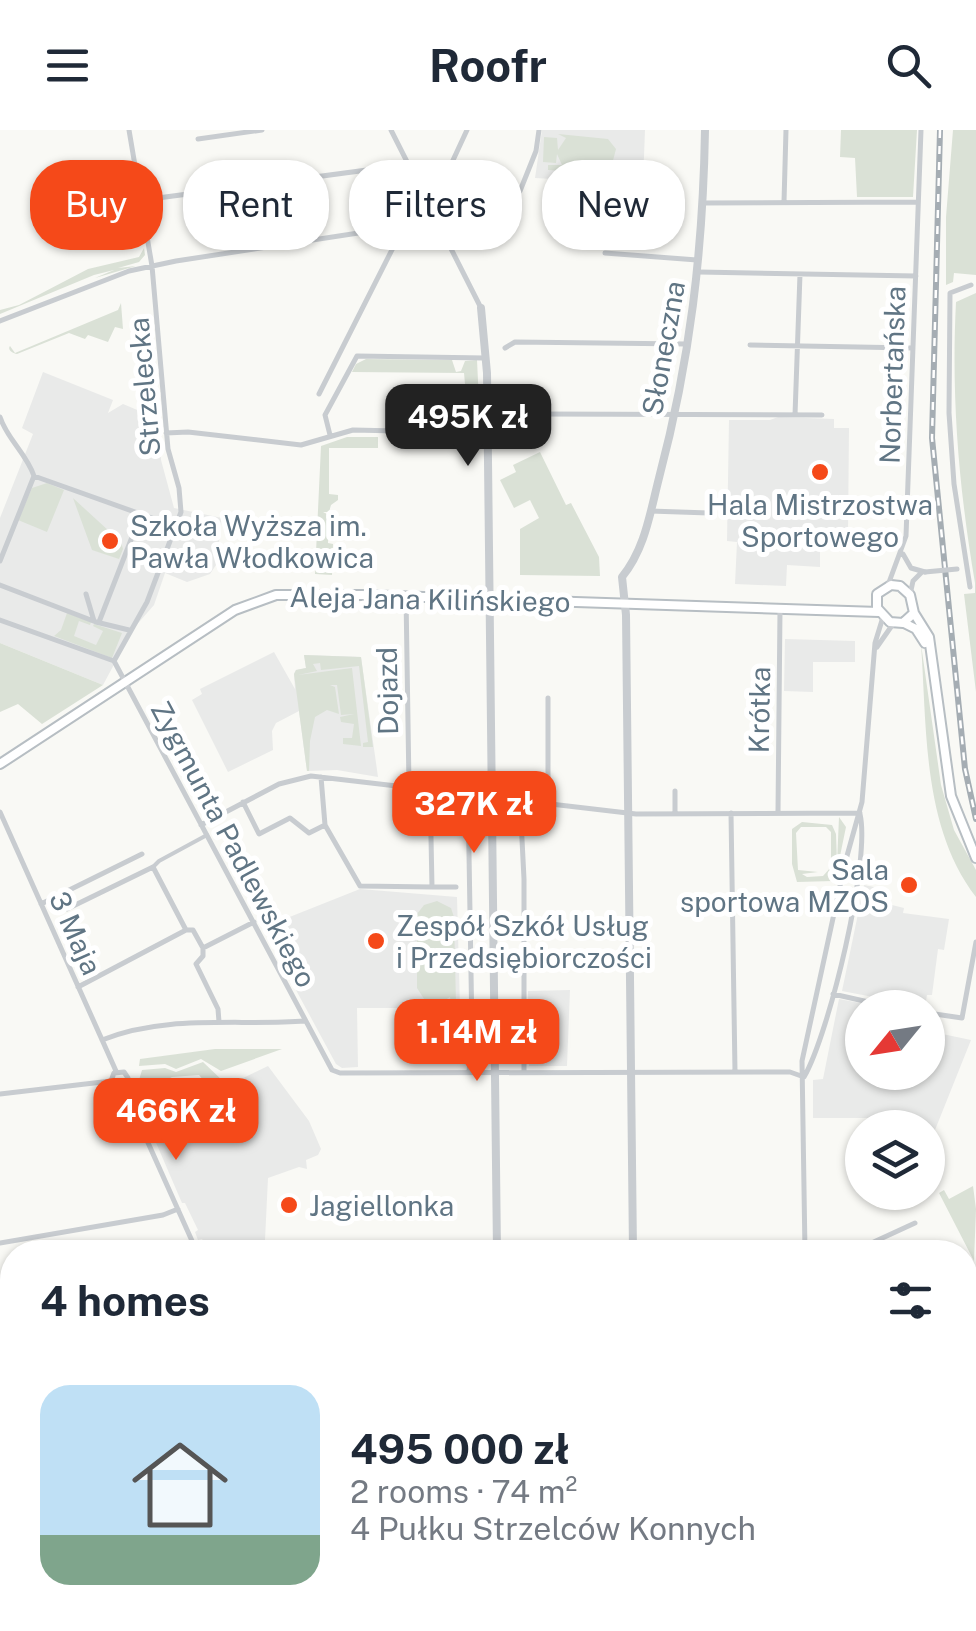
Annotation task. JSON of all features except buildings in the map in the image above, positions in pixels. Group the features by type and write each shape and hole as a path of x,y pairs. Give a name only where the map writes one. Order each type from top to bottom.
{"main road":[{"path":"914,613 903,622 892,624 881,614 876,599 888,586 899,585 910,594 914,613 929,637 950,796 976,858"},
{"name":"Aleja Jana Kilińskiego","path":"0,764 235,610 282,595 848,609 881,614"},
{"name":"Aleja Jana Kilińskiego","path":"848,609 876,599"},
{"path":"903,622 922,636 931,662"}],"street":[{"name":"Strzelecka","path":"129,130 135,160"},
{"path":"198,139 262,130"},
{"path":"391,130 408,160"},
{"path":"454,160 467,130"},
{"path":"522,189 538,145 539,130"},
{"name":"Słoneczna","path":"625,604 622,577 638,555 676,415 689,344 700,260 705,130"},
{"path":"784,202 786,130"},
{"name":"Norbertańska","path":"888,586 906,536 922,130"},
{"path":"163,197 349,172"},
{"path":"704,203 918,202"},
{"path":"0,321 97,281 152,266 349,235"},
{"name":"Strzelecka","path":"114,662 147,602 177,527 180,504 166,432 150,250"},
{"path":"319,394 392,250"},
{"path":"453,250 481,308 486,358 498,1240"},
{"path":"606,253 700,260"},
{"path":"699,272 916,276"},
{"path":"796,415 800,274"},
{"name":"Norbertańska","path":"970,587 954,484 949,312 950,293 971,285"},
{"path":"505,348 516,342 689,344"},
{"path":"750,344 913,348"},
{"path":"330,436 325,415 356,356 486,358"},
{"path":"539,414 822,416"},
{"path":"0,417 34,476 0,561"},
{"path":"166,432 301,445 354,430 487,433"},
{"path":"34,476 177,527"},
{"path":"650,511 709,512"},
{"path":"97,622 141,514"},
{"path":"902,552 908,566 922,572"},
{"path":"898,560 899,585 922,572 966,567"},
{"path":"110,563 120,566"},
{"path":"910,594 913,580 922,572"},
{"path":"0,585 129,630"},
{"path":"86,594 97,622"},
{"name":"Dojazd","path":"406,596 409,786"},
{"path":"625,604 632,1240"},
{"name":"Krótka","path":"778,812 780,607"},
{"path":"804,1077 828,1016 860,868 860,813 881,614"},
{"path":"0,620 114,662"},
{"path":"876,649 892,624"},
{"name":"Zygmunta Padlewskiego","path":"114,662 332,1070 469,1072"},
{"path":"548,698 548,803"},
{"path":"320,776 325,825 360,886 456,887"},
{"path":"201,825 290,780 320,776 628,813 860,813"},
{"path":"430,789 432,887"},
{"path":"675,791 676,813"},
{"path":"468,794 472,1032 469,1072 790,1072 804,1077"},
{"path":"520,800 524,1072"},
{"path":"243,802 259,834 290,818 306,833 325,825"},
{"name":"3 Maja","path":"0,812 116,1072 127,1076 122,1087"},
{"path":"731,813 736,1072"},
{"path":"804,1240 802,1062 860,813"},
{"path":"60,896 67,909 153,868 158,861 207,835"},
{"path":"41,904 142,854"},
{"path":"846,863 853,860 860,868"},
{"path":"153,868 186,930"},
{"path":"204,948 254,922"},
{"path":"78,987 186,930 193,930 204,948 196,967 215,1002 219,1022"},
{"path":"945,1016 962,1018 976,942"},
{"path":"833,994 845,997"},
{"path":"813,1013 828,1016"},
{"path":"102,1040 122,1033 219,1022 305,1020"},
{"path":"111,1081 116,1072"},
{"path":"111,1081 122,1087 192,1240"},
{"path":"0,1094 111,1081"},
{"path":"18,1240 163,1216 178,1210"},
{"path":"881,1240 914,1223"}],"shaded area":[{"path":"542,130 645,130 644,160 542,160 542,178 535,178"},
{"path":"841,130 917,130 913,197 857,197 855,158 840,157"},
{"path":"953,130 976,130 976,275 954,273 953,282 946,285 946,217"},
{"path":"558,134 608,139 616,149 613,160 560,160 557,154 556,160 543,160 544,137 557,138 558,150 566,138"},
{"path":"144,250 139,262 118,268 136,266 95,278 114,270 94,275 0,314 0,310 19,305 88,269 139,257"},
{"path":"976,293 976,692 964,594 975,593 975,583 961,478 955,373 956,302"},
{"path":"121,303 123,329 115,327 108,342 69,333 17,354 12,352 9,349 10,346 15,353 118,310"},
{"path":"366,359 452,360 456,372 461,371 465,361 477,360 479,402 469,402 469,384 465,384 464,373 352,372 356,364"},
{"name":"Szkoła Wyższa im. Pawła Włodkowica","path":"43,372 113,400 108,413 123,404 154,417 150,428 160,433 161,460 174,508 222,518 216,565 210,574 187,582 165,573 154,605 133,629 103,685 0,643 0,518 33,434 22,428"},
{"path":"834,419 834,428 849,428 848,533 820,533 820,567 787,565 786,586 735,584 737,542 727,541 729,420"},
{"path":"347,437 378,437 378,448 329,448 329,494 338,495 329,512 323,512 329,515 332,575 315,574 321,446"},
{"path":"540,452 566,505 571,503 599,557 600,576 520,575 520,529 539,518 530,500 514,508 500,480 516,472 513,465"},
{"path":"47,483 64,490 47,532 18,520 32,488"},
{"path":"73,498 121,542 119,559 92,550"},
{"path":"67,613 91,622 90,625 79,621 74,636 96,645 103,631 94,624 122,633 112,658 54,636 61,630"},
{"path":"785,639 855,641 855,662 813,662 813,692 784,691"},
{"path":"0,643 103,685 42,724 18,704 0,712"},
{"path":"921,644 941,785 954,830 976,870 976,897 958,869 936,808 927,743"},
{"path":"274,652 295,689 296,670 306,668 304,655 361,657 378,777 337,770 307,771 299,711 276,723 272,731 273,750 228,772 192,700 202,694 200,689"},
{"path":"304,655 361,657 373,747 363,747 368,742 359,666 321,670 320,663 313,664 317,671 298,675 352,668 361,746 343,744 343,738 352,738 354,724 341,722 340,717 354,714 341,715 337,685 330,685 335,687 339,714 327,710 315,717 309,771 294,674 306,668"},
{"path":"839,817 846,827 834,885 835,870 833,881 797,882 792,864 792,829 802,822 832,825 837,863","holes":["801,827 826,827 831,832 831,867 823,876 807,877 802,874 818,872 798,870 796,833"]},
{"path":"864,885 879,888 888,904 904,908 903,913 949,919 944,950 938,949 933,990 842,991"},
{"name":"Zespół Szkół Usług i Przedsiębiorczości","path":"360,889 457,897 460,1008 357,1008 358,1067 342,1068 336,1064 296,990 314,980 282,920"},
{"path":"437,901 451,908 454,917 456,1004 451,1004 450,997 439,1004 426,1002 417,988 417,914 424,905"},
{"path":"570,990 567,1066 529,1066 528,991"},
{"path":"839,999 845,1000 845,1090 945,1090 945,1035 971,1040 943,1110 845,1110 845,1118 813,1118 813,1080 823,1079"},
{"path":"215,1049 282,1049 221,1071 201,1059 176,1069 165,1064 139,1066 140,1059"},
{"path":"203,1062 224,1082 210,1088 199,1075 172,1077 134,1097 142,1070 165,1068 176,1072"},
{"path":"268,1066 309,1121 321,1149 318,1155 306,1160 307,1169 299,1167 268,1178 265,1240 198,1240 198,1230 151,1131 163,1125 163,1116 217,1091 233,1091 233,1083"},
{"path":"973,1186 975,1240 963,1240 945,1205 945,1192 949,1199"}],"railway":[{"path":"940,130 932,438 965,769 976,819"}],"place":[{"name":"Hala Mistrzostwa Sportowego","path":"820,472"},
{"name":"Szkoła Wyższa im. Pawła Włodkowica","path":"110,541"},
{"name":"Sala sportowa MZOS","path":"909,885"},
{"name":"Zespół Szkół Usług i Przedsiębiorczości","path":"376,941"},
{"name":"Jagiellonka","path":"289,1205"}]}
